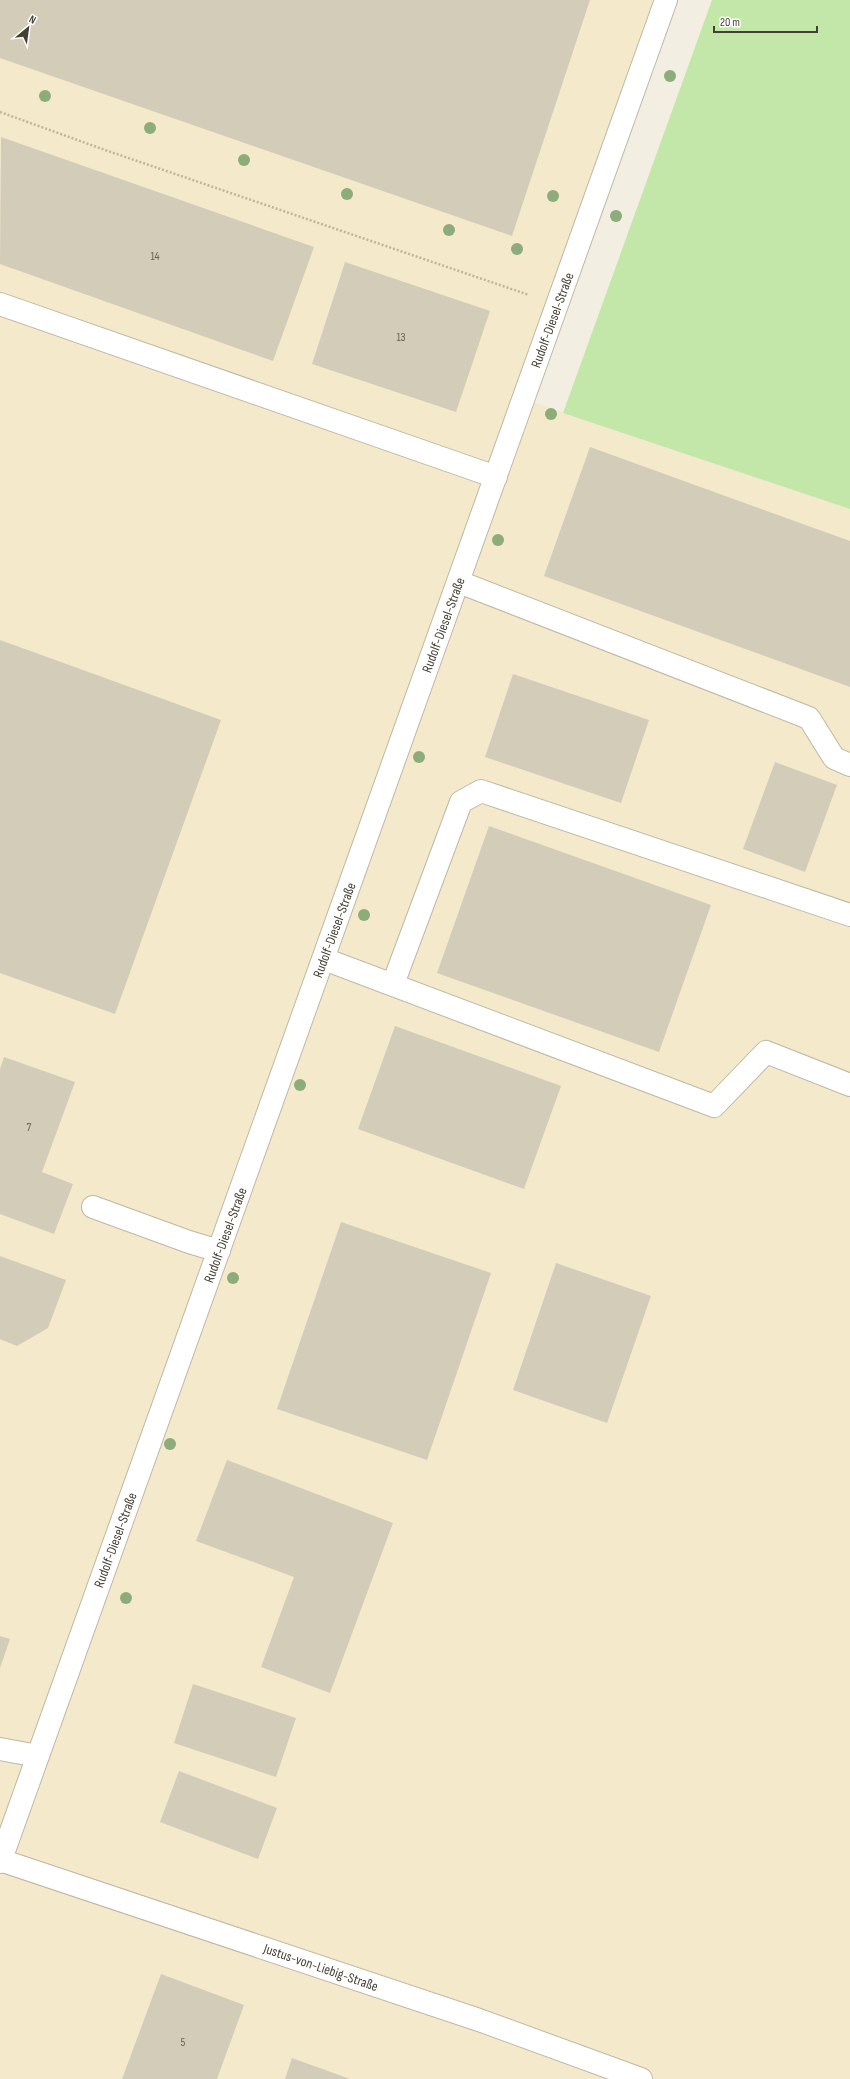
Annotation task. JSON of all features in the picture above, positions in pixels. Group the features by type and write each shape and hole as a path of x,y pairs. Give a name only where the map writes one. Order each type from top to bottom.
{"street":[{"name":"Rudolf-Diesel-Straße","path":"0,1861 666,0"},
{"path":"0,304 496,477"},
{"path":"458,582 809,718 834,758 850,765"},
{"path":"393,984 460,802 481,791 850,915"},
{"path":"324,959 714,1106 766,1052 850,1085"},
{"path":"93,1207 189,1242 219,1251"},
{"path":"0,1749 38,1756"},
{"name":"Justus-von-Liebig-Straße","path":"0,1861 479,2020 641,2079"}],"path":[{"path":"0,112 113,153 558,304"}],"shaded area":[{"path":"0,0 653,0 518,397 850,509 850,2079 0,2079"}],"green space":[{"path":"712,0 850,0 850,509 563,413"}],"building":[{"path":"0,0 590,0 512,236 0,58"},
{"path":"1,137 314,247 273,361 0,264"},
{"path":"345,262 490,311 456,412 312,364"},
{"path":"590,447 850,541 850,687 544,576"},
{"path":"0,640 221,720 115,1014 0,973"},
{"path":"513,674 649,720 621,803 485,757"},
{"path":"775,762 837,785 805,872 743,849"},
{"path":"489,826 711,905 659,1052 437,973"},
{"path":"395,1026 561,1086 524,1189 358,1129"},
{"path":"4,1057 75,1082 42,1172 73,1184 54,1234 0,1214 0,1069"},
{"path":"341,1222 491,1273 427,1460 277,1409"},
{"path":"0,1256 66,1280 48,1328 17,1346 0,1339"},
{"path":"556,1263 651,1296 607,1423 513,1390"},
{"path":"227,1460 393,1523 330,1693 261,1667 294,1577 196,1541"},
{"path":"0,1636 10,1639 0,1668"},
{"path":"193,1684 296,1718 276,1777 174,1743"},
{"path":"179,1771 277,1808 258,1859 160,1822"},
{"path":"161,1974 244,2005 217,2079 122,2079"},
{"path":"292,2058 350,2079 285,2079"}]}
